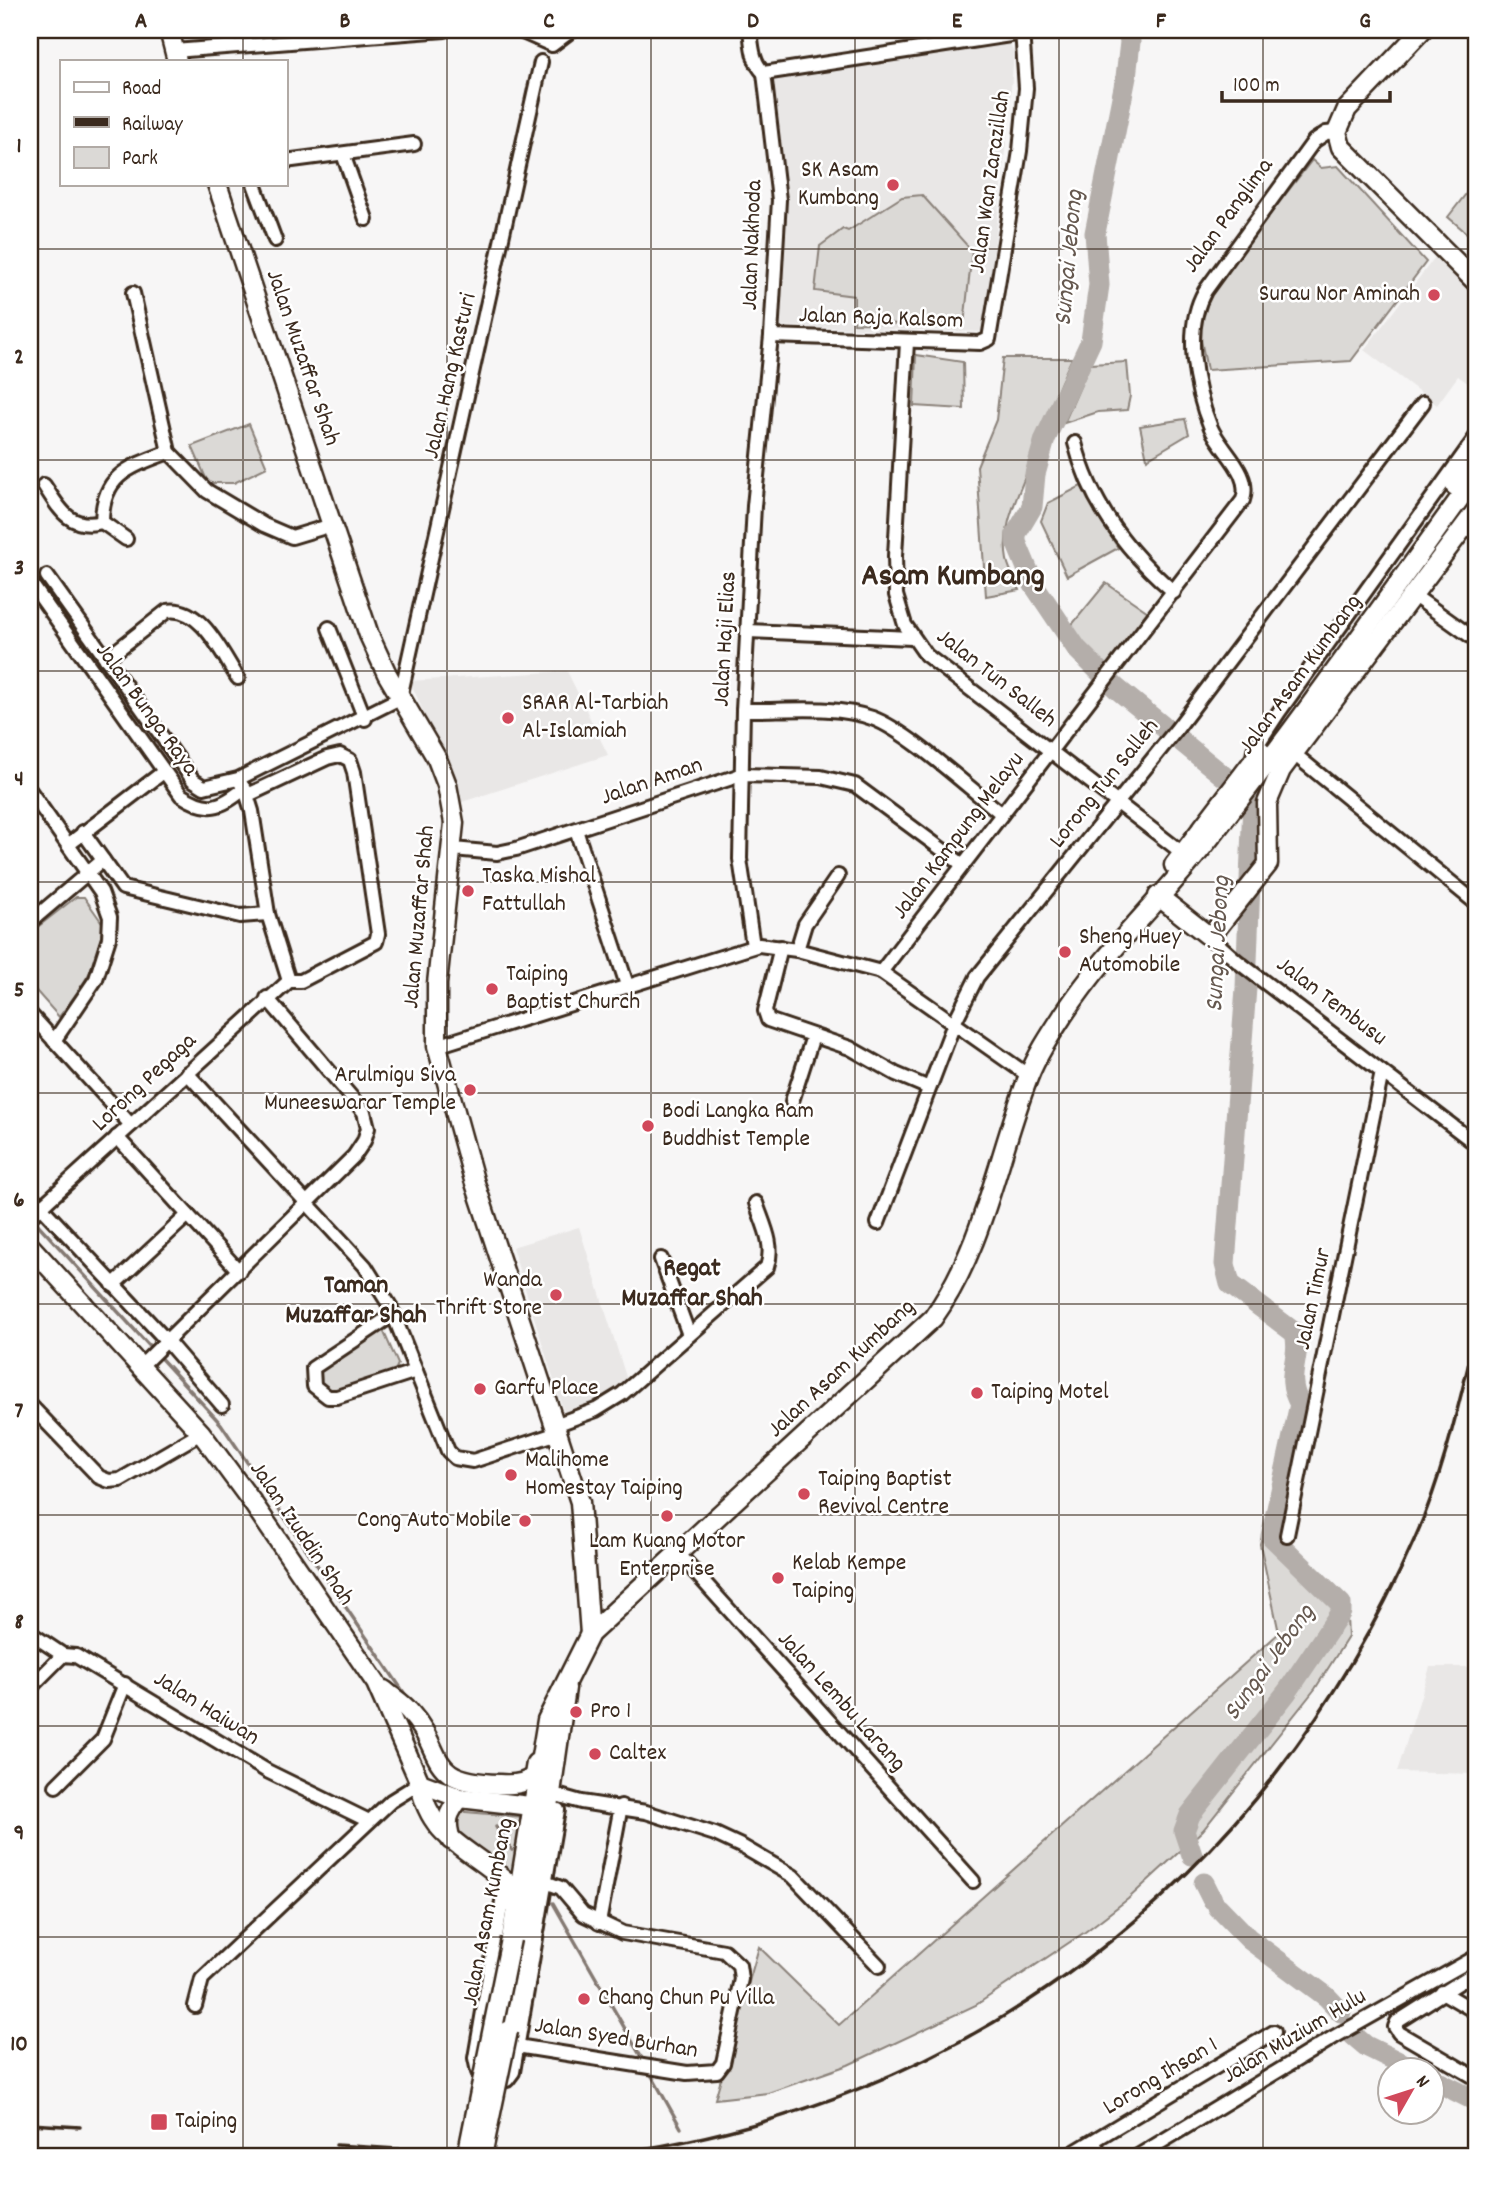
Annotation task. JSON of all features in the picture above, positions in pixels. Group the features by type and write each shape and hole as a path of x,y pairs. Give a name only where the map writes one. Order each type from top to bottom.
{"main road":[{"path":"169,30 176,56"},
{"path":"1422,30 1354,100 1340,120 1337,132 1340,147 1437,240 1476,282"},
{"name":"Jalan Muzaffar Shah","path":"218,186 369,635 400,698 437,759 447,785 454,823 437,984 437,1046 474,1180 580,1502 584,1525 590,1634"},
{"name":"Jalan Asam Kumbang","path":"1287,727 1476,456"},
{"name":"Jalan Asam Kumbang","path":"545,1802 544,1747 547,1720 590,1634 677,1552 866,1384 933,1318 955,1285 984,1216 1029,1076 1066,1011 1158,896 1172,885 1187,857 1249,773 1287,727 1476,476"},
{"name":"Jalan Asam Kumbang","path":"1210,937 1264,872 1270,855 1268,795 1293,753 1476,511"},
{"name":"Jalan Tembusu","path":"1158,896 1210,937"},
{"name":"Jalan Izuddin Shah","path":"30,1246 154,1353 201,1433 376,1683 420,1783 427,1811 440,1831 505,1880"},
{"name":"Jalan Asam Kumbang","path":"467,2156 515,1916 527,1898 537,1871 545,1802 564,1717 566,1681"},
{"path":"376,1683 411,1712 442,1766 465,1781 509,1784 530,1780 539,1751 544,1747"},
{"path":"420,1783 460,1798 545,1802"},
{"path":"452,1840 446,1823 447,1813 460,1798"},
{"path":"505,1880 510,1887 515,1916"},
{"name":"Jalan Asam Kumbang","path":"482,2156 513,2038 527,1898"}],"street":[{"path":"176,56 445,30"},
{"path":"518,30 557,45"},
{"path":"541,62 572,30"},
{"name":"Jalan Nakhoda","path":"750,30 753,54 758,68 764,73 779,192 771,335"},
{"path":"764,73 1022,31"},
{"name":"Jalan Wan Zarazillah","path":"989,339 1020,150 1026,80 1022,31"},
{"path":"535,38 541,62"},
{"name":"Jalan Hang Kasturi","path":"400,698 541,62"},
{"name":"Jalan Panglima","path":"1194,348 1193,314 1205,291 1314,141 1326,133 1337,132"},
{"path":"287,161 415,144"},
{"path":"343,154 366,219"},
{"path":"255,186 275,240"},
{"path":"133,293 169,452 206,491 264,525 292,537 332,526"},
{"name":"Jalan Raja Kalsom","path":"771,335 907,342 980,343 989,339"},
{"name":"Jalan Haji Elias","path":"752,946 740,859 743,710 754,506 771,335"},
{"name":"Jalan Tun Salleh","path":"907,342 895,556 896,595 912,638 945,670 1052,749 1187,857"},
{"name":"Jalan Kampung Melayu","path":"881,972 1232,517 1244,495 1244,481 1212,429 1202,402 1194,348"},
{"name":"Lorong Tun Salleh","path":"878,1223 955,1021 977,977 993,953 1176,730 1423,403"},
{"name":"Jalan Asam Kumbang","path":"1249,773 1254,750 1273,721 1476,438"},
{"path":"1075,443 1087,480 1109,522 1139,560 1174,592"},
{"path":"102,523 102,507 109,484 122,473 169,452"},
{"path":"44,485 57,505 75,523 85,526 102,523 126,538"},
{"name":"Jalan Bunga Raya","path":"47,576 193,780 204,787 243,788"},
{"name":"Jalan Bunga Raya","path":"30,582 162,773 181,795 201,805 226,803 243,788 400,698"},
{"path":"1412,595 1476,640"},
{"path":"106,659 167,611 176,609 189,612 203,627 238,678"},
{"path":"329,628 365,719"},
{"path":"748,631 912,638"},
{"path":"743,710 844,712 874,718 919,749 1002,814"},
{"path":"1293,753 1476,903"},
{"name":"Lorong Pegaga","path":"35,1212 267,998 289,981 301,981 376,942 379,934 355,772 349,760 340,755 243,788"},
{"path":"68,845 162,773"},
{"path":"741,775 832,778 849,782 963,865"},
{"name":"Jalan Aman","path":"453,849 497,853 576,830 741,775"},
{"path":"243,788 268,914 289,981"},
{"path":"30,791 107,904 110,917 109,938 96,979 54,1041"},
{"name":"Jalan Aman","path":"576,830 627,985"},
{"path":"83,832 116,882 132,892 240,916 268,914"},
{"path":"30,922 103,860"},
{"path":"797,950 805,924 838,876"},
{"name":"Jalan Tembusu","path":"1210,937 1253,974 1476,1144"},
{"path":"437,1046 752,946 781,947 881,972 955,1021 1029,1076"},
{"path":"781,947 765,1011 768,1020 850,1048 896,1074 929,1088"},
{"path":"154,1353 307,1205 354,1156 364,1141 368,1121 365,1112 267,998"},
{"path":"30,1014 131,1125"},
{"path":"792,1101 813,1036"},
{"name":"Jalan Timur","path":"1287,1535 1382,1072"},
{"path":"187,1073 365,1266 394,1314 436,1426 448,1451 455,1458 473,1461 557,1429 621,1394 767,1268 771,1257 770,1243 756,1203"},
{"path":"117,1137 239,1270"},
{"path":"30,1195 35,1212 113,1284 154,1353 222,1405"},
{"path":"113,1284 188,1214"},
{"path":"661,1259 689,1335"},
{"path":"394,1314 313,1368 314,1385 328,1397 337,1397 416,1371"},
{"path":"30,1405 99,1477 109,1481 120,1480 201,1433"},
{"name":"Jalan Lembu Larang","path":"677,1552 973,1881"},
{"name":"Jalan Haiwan","path":"30,1633 63,1655 76,1656 125,1684 267,1771 369,1821"},
{"path":"30,1688 63,1655"},
{"path":"56,1786 103,1739 125,1684"},
{"path":"195,2006 202,1979 391,1801 420,1783"},
{"path":"545,1802 621,1806 715,1834 793,1875 879,1966"},
{"path":"545,1802 581,1802"},
{"path":"505,1880 498,1935 475,2058 478,2072 492,2082 507,2080 513,2072 513,2038 545,1802"},
{"path":"598,1923 621,1806"},
{"name":"Jalan Syed Burhan","path":"513,2038 641,2065 706,2074 717,2071 723,2063 741,1979 739,1965 724,1951 623,1933 598,1923 583,1914 561,1888 537,1871"},
{"name":"Jalan Muzium Hulu","path":"1138,2156 1334,2036 1476,1957"},
{"path":"1476,1972 1397,2022 1395,2027 1399,2033 1476,2078"},
{"path":"1442,1992 1476,2012"},
{"name":"Lorong Ihsan 1","path":"1068,2156 1275,2032"},
{"path":"1093,2142 1102,2156"}],"shaded area":[{"name":"SK Asam Kumbang","path":"1010,44 1014,52 1009,115 985,332 776,326 786,198 769,76"},
{"path":"1438,253 1476,291 1476,389 1458,376 1437,405 1364,350"},
{"name":"SRAR Al-Tarbiah Al-Islamiah","path":"567,671 608,755 462,802 410,681"},
{"path":"579,1227 632,1396 565,1416 512,1247"},
{"path":"1430,1667 1476,1667 1476,1774 1397,1772"},
{"path":"1175,2141 1186,2156 1149,2156"}],"green space":[{"path":"1312,160 1321,168 1338,166 1426,262 1351,361 1207,370 1196,315 1214,287"},
{"path":"1476,181 1476,241 1448,217"},
{"path":"922,195 972,251 964,325 854,323 854,296 815,291 820,246 843,229 848,231 902,197"},
{"path":"916,355 963,362 964,409 914,406"},
{"path":"1003,358 1072,358 1045,419 1009,520 1007,560 1020,590 986,596 977,466 996,420"},
{"path":"1127,362 1130,396 1127,410 1098,412 1064,423 1090,364"},
{"path":"1185,419 1189,434 1147,459 1140,426"},
{"path":"249,424 267,467 234,483 208,483 192,446"},
{"path":"1081,486 1118,548 1067,576 1041,521 1048,503"},
{"path":"1106,583 1151,614 1109,673 1083,647 1070,627"},
{"path":"76,897 84,897 103,924 101,939 89,974 59,1017 30,984 30,933"},
{"path":"379,1330 383,1330 398,1364 394,1373 342,1393 325,1392 315,1374"},
{"path":"1263,1532 1330,1596 1347,1617 1348,1637 1315,1689 1203,1830 1128,1899 1085,1932 976,2005 848,2065 768,2093 715,2099 759,1947 839,2025 1279,1633 1260,1544"},
{"path":"454,1811 524,1817 513,1878 500,1863 455,1834"}],"waterway":[{"name":"Sungai Jebong","path":"1128,30 1130,42 1126,77 1095,233 1099,285 1091,341 1045,439 1035,474 1032,507 1016,534 1016,542 1034,585 1077,649 1116,688 1253,800 1246,988 1225,1264 1230,1284 1295,1333 1297,1343 1293,1385 1300,1404 1271,1536 1341,1604 1341,1612 1287,1692 1190,1815 1184,1831 1192,1855"},
{"path":"33,1219 221,1424 409,1700"},
{"path":"441,1747 454,1766"},
{"path":"496,1827 512,1850"},
{"name":"Sungai Jebong","path":"1204,1883 1212,1899"},
{"path":"553,1903 644,2062"},
{"name":"Sungai Jebong","path":"1218,1907 1249,1939 1327,1997 1341,2012"},
{"name":"Sungai Jebong","path":"1353,2035 1366,2046 1386,2056"},
{"path":"648,2069 681,2128"},
{"name":"Sungai Jebong","path":"1446,2086 1476,2101"}],"railway":[{"path":"595,2156 731,2131 859,2089 978,2031 1088,1959 1188,1872 1276,1773 1352,1661 1425,1513 1450,1437 1476,1334"},
{"path":"30,2124 80,2127"},
{"path":"336,2145 503,2156"}],"place":[{"name":"SK Asam Kumbang","path":"893,185"},
{"name":"Surau Nor Aminah","path":"1434,295"},
{"name":"SRAR Al-Tarbiah Al-Islamiah","path":"508,718"},
{"name":"Taska Mishal Fattullah","path":"468,891"},
{"name":"Sheng Huey Automobile","path":"1065,952"},
{"name":"Taiping Baptist Church","path":"492,989"},
{"name":"Arulmigu Siva Muneeswarar Temple","path":"470,1090"},
{"name":"Bodi Langka Ram Buddhist Temple","path":"648,1126"},
{"name":"Wanda Thrift Store","path":"556,1295"},
{"name":"Garfu Place","path":"480,1389"},
{"name":"Taiping Motel","path":"977,1393"},
{"name":"Malihome Homestay Taiping","path":"511,1475"},
{"name":"Taiping Baptist Revival Centre","path":"804,1494"},
{"name":"Lam Kuang Motor Enterprise","path":"667,1516"},
{"name":"Cong Auto Mobile","path":"525,1521"},
{"name":"Kelab Kempe Taiping","path":"778,1578"},
{"name":"Pro 1","path":"576,1712"},
{"name":"Caltex","path":"595,1754"},
{"name":"Chang Chun Pu Villa","path":"584,1999"},
{"name":"Taiping","path":"159,2122"}],"district":[{"name":"Asam Kumbang","path":"953,578"},
{"name":"Regat Muzaffar Shah","path":"692,1284"},
{"name":"Taman Muzaffar Shah","path":"356,1301"}]}
